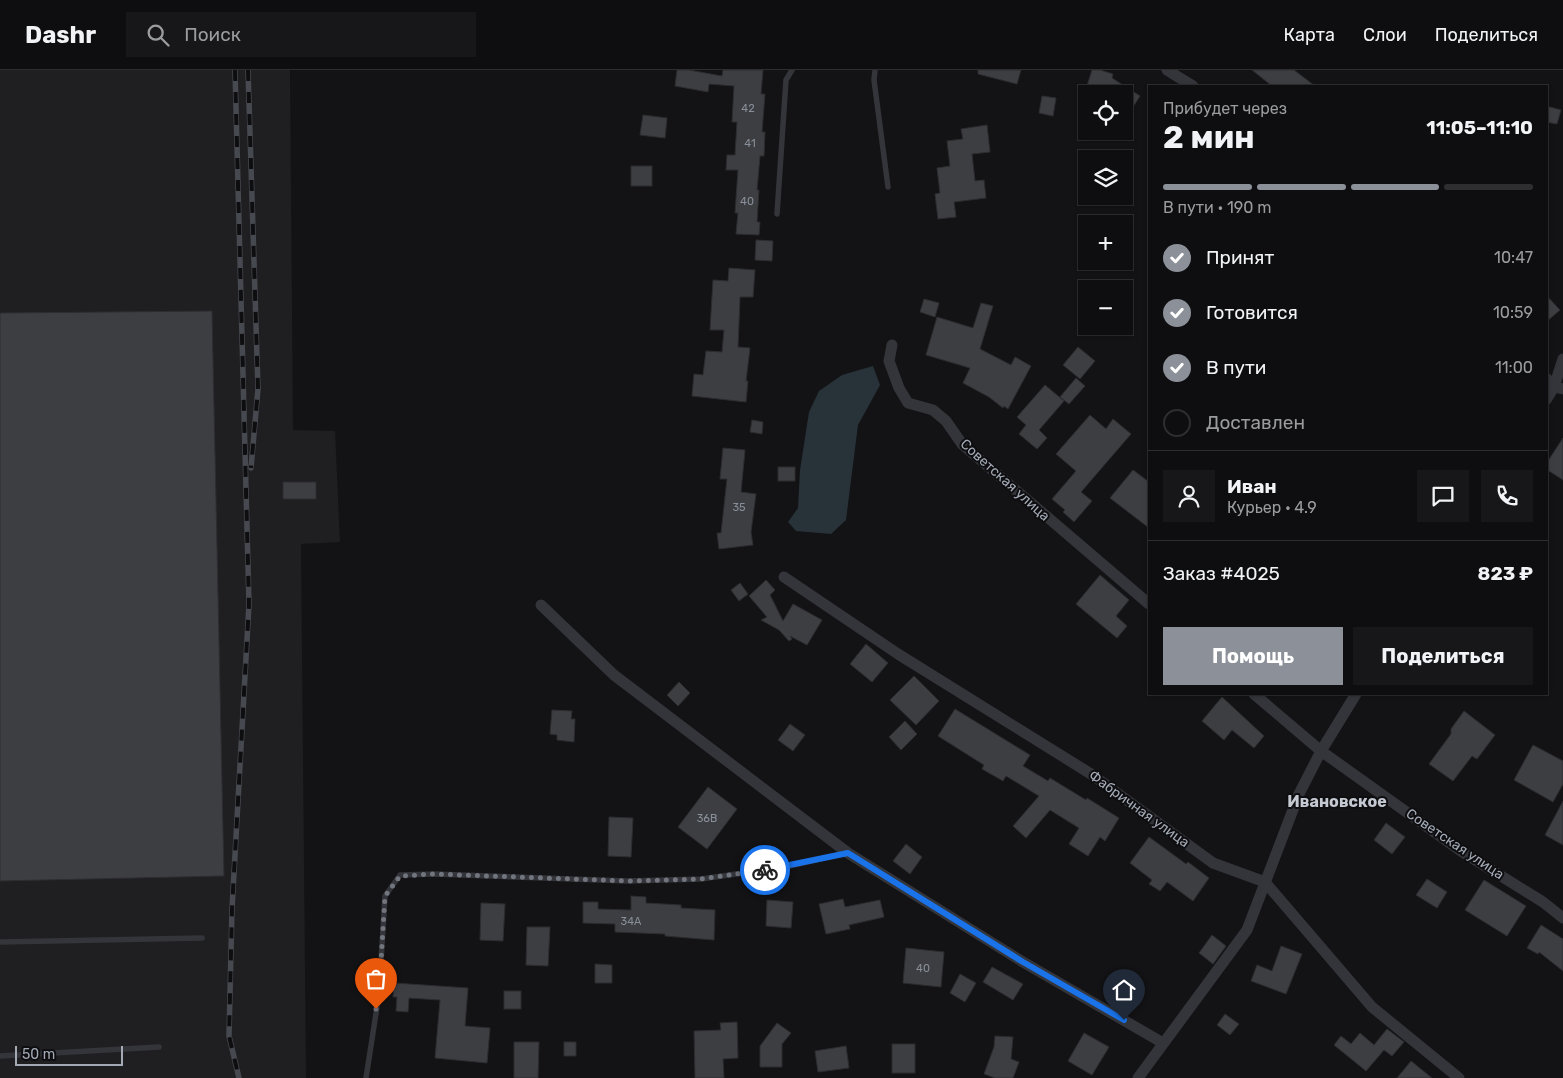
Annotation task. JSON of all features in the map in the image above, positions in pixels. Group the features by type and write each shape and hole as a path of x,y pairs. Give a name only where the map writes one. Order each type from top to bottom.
{"street":[{"path":"1167,70 1191,85"},
{"name":"Советская улица","path":"892,345 889,361 899,388 908,403 933,410 946,421 962,444 1148,603"},
{"path":"1548,398 1559,388 1563,359"},
{"path":"1548,380 1559,388"},
{"name":"Фабричная улица","path":"784,577 898,654 1091,774 1213,862 1265,882 1372,1006 1459,1078"},
{"path":"541,605 614,675 848,853 1023,962 1163,1043"},
{"name":"Советская улица","path":"1255,695 1321,751 1461,851 1543,902 1563,918"},
{"path":"1138,1078 1247,930 1299,794 1321,751 1355,695"}],"lane":[{"path":"777,214 786,80 792,70"},
{"path":"875,70 874,80 888,187"},
{"path":"366,1078 379,994 385,896 400,876 434,874 628,881 701,879 785,867 848,853"},
{"path":"0,942 202,938"},
{"path":"0,1056 159,1047"}],"shaded area":[{"path":"0,70 290,70 293,430 335,431 340,542 301,544 306,1078 0,1078"},
{"path":"873,366 880,385 858,425 846,520 831,534 796,531 788,522 798,508 800,470 809,412 819,391 842,375"}],"building":[{"path":"677,70 689,70 722,76 723,70 763,70 761,94 765,94 762,132 765,132 764,156 760,156 757,190 759,190 757,222 760,222 759,235 736,234 738,213 735,213 738,170 726,170 727,155 735,155 737,122 732,122 734,86 709,84 708,92 675,86"},
{"path":"978,70 1021,70 1017,84 978,74"},
{"path":"1092,70 1100,70 1113,74 1112,78 1123,85 1087,85"},
{"path":"1252,70 1294,70 1314,85 1271,85"},
{"path":"1133,92 1140,96 1133,107"},
{"path":"1042,96 1056,98 1053,116 1039,113"},
{"path":"1548,107 1561,110 1557,124 1548,122"},
{"path":"643,115 667,118 665,138 640,135"},
{"path":"987,125 990,152 972,154 975,181 984,180 986,198 954,202 956,217 938,219 935,194 940,193 937,168 950,166 947,141 963,139 961,129"},
{"path":"631,166 652,166 652,186 631,186"},
{"path":"756,240 773,241 772,261 755,260"},
{"path":"729,268 755,270 753,297 740,297 738,347 750,348 746,381 748,381 746,402 692,396 694,374 703,375 706,351 722,352 724,330 710,330 713,280 728,281"},
{"path":"1548,297 1560,310 1548,320"},
{"path":"924,299 939,303 935,317 920,312"},
{"path":"981,303 993,306 980,349 1011,365 1015,357 1031,366 1008,409 1004,406 1003,408 989,397 963,383 970,368 926,355 937,317 973,328"},
{"path":"212,311 224,876 0,881 0,313"},
{"path":"1078,347 1095,361 1080,379 1063,365"},
{"path":"1076,378 1085,386 1069,404 1060,397"},
{"path":"1045,385 1064,401 1039,430 1047,438 1037,449 1019,434 1026,425 1017,417"},
{"path":"1090,415 1106,429 1113,419 1131,434 1081,492 1092,501 1074,522 1063,512 1065,510 1052,499 1076,471 1056,454"},
{"path":"752,420 763,422 762,434 750,432"},
{"path":"1563,438 1563,480 1548,470 1548,461"},
{"path":"723,448 745,450 741,492 756,494 751,532 753,545 719,549 717,533 721,533 727,479 720,479"},
{"path":"778,467 795,467 795,481 778,481"},
{"path":"1133,470 1148,481 1148,527 1110,498"},
{"path":"283,482 316,482 316,499 283,499"},
{"path":"1100,575 1129,600 1116,616 1127,626 1117,638 1076,604"},
{"path":"766,580 775,590 770,595 783,621 793,604 822,620 807,645 790,636 792,639 789,641 779,630 761,620 767,617 749,596"},
{"path":"740,583 748,594 739,601 731,590"},
{"path":"866,644 888,663 872,682 850,664"},
{"path":"914,676 939,701 916,725 890,700"},
{"path":"679,682 690,693 678,706 667,695"},
{"path":"1222,697 1264,736 1254,748 1232,730 1224,740 1202,721"},
{"path":"955,709 1030,755 1023,766 1048,781 1050,778 1086,800 1087,798 1119,818 1105,841 1100,837 1088,856 1069,844 1079,828 1050,810 1026,838 1013,826 1039,796 1006,776 1003,781 982,769 984,765 938,736"},
{"path":"552,710 572,711 571,719 575,719 574,742 557,740 557,735 550,734"},
{"path":"1464,711 1495,735 1477,759 1472,756 1453,781 1429,764 1451,734 1451,729"},
{"path":"905,721 917,734 901,750 889,737"},
{"path":"790,724 805,735 793,751 778,740"},
{"path":"1533,745 1563,761 1563,784 1553,802 1514,780"},
{"path":"708,787 737,809 707,849 678,827"},
{"path":"1563,801 1563,845 1545,835"},
{"path":"609,817 633,818 631,857 608,856"},
{"path":"1386,823 1405,837 1392,854 1374,840"},
{"path":"1149,837 1209,878 1193,901 1167,882 1160,891 1149,884 1152,880 1130,863"},
{"path":"906,844 922,857 910,874 893,861"},
{"path":"1427,879 1447,892 1437,908 1416,895"},
{"path":"1484,880 1526,906 1507,936 1465,910"},
{"path":"631,896 646,897 646,903 681,905 681,908 715,910 714,940 665,936 665,934 615,932 615,924 583,923 583,902 598,902 598,909 631,910"},
{"path":"843,899 845,907 880,900 884,917 849,925 850,929 826,934 819,904"},
{"path":"767,900 793,902 791,928 766,926"},
{"path":"481,903 505,904 503,941 480,940"},
{"path":"1541,925 1563,939 1563,971 1539,952 1538,954 1527,948"},
{"path":"527,927 550,927 548,966 526,965"},
{"path":"1212,935 1226,946 1213,964 1199,953"},
{"path":"1281,946 1302,954 1286,994 1251,981 1257,965 1272,971"},
{"path":"906,948 944,952 941,987 903,983"},
{"path":"595,964 612,965 612,983 595,983"},
{"path":"992,967 1023,984 1013,1000 983,982"},
{"path":"960,974 976,983 965,1002 950,993"},
{"path":"394,983 468,988 465,1026 490,1028 487,1063 435,1058 440,1000 409,998 408,1012 396,1011 397,997 393,997"},
{"path":"504,991 521,991 521,1009 504,1009"},
{"path":"1225,1014 1239,1024 1230,1035 1217,1025"},
{"path":"737,1022 738,1058 723,1059 724,1078 695,1078 694,1031 721,1030 720,1023"},
{"path":"777,1023 791,1033 782,1044 782,1067 760,1067 760,1046"},
{"path":"1387,1029 1404,1042 1392,1056 1384,1050 1366,1071 1334,1045 1341,1036 1351,1044 1360,1033 1374,1045"},
{"path":"1084,1033 1109,1047 1092,1075 1068,1061"},
{"path":"995,1036 1013,1037 1011,1059 1019,1062 1013,1078 995,1078 984,1074 994,1047"},
{"path":"514,1042 539,1042 538,1078 514,1078"},
{"path":"564,1042 576,1042 576,1056 564,1056"},
{"path":"892,1044 915,1044 915,1073 892,1073"},
{"path":"846,1046 849,1068 818,1072 815,1051"},
{"path":"1411,1061 1432,1078 1397,1078"}],"railway":[{"path":"235,70 249,604 232,909 229,1036 239,1078"},
{"path":"248,70 258,389 251,468"}],"way so far":[{"path":"376,1009 379,994 385,896 400,876 434,874 628,881 701,879 765,870"}],"district":[{"name":"Ивановское","path":"1337,801"}],"route":[{"path":"765,870 848,853 1023,962 1124,1020"}]}
